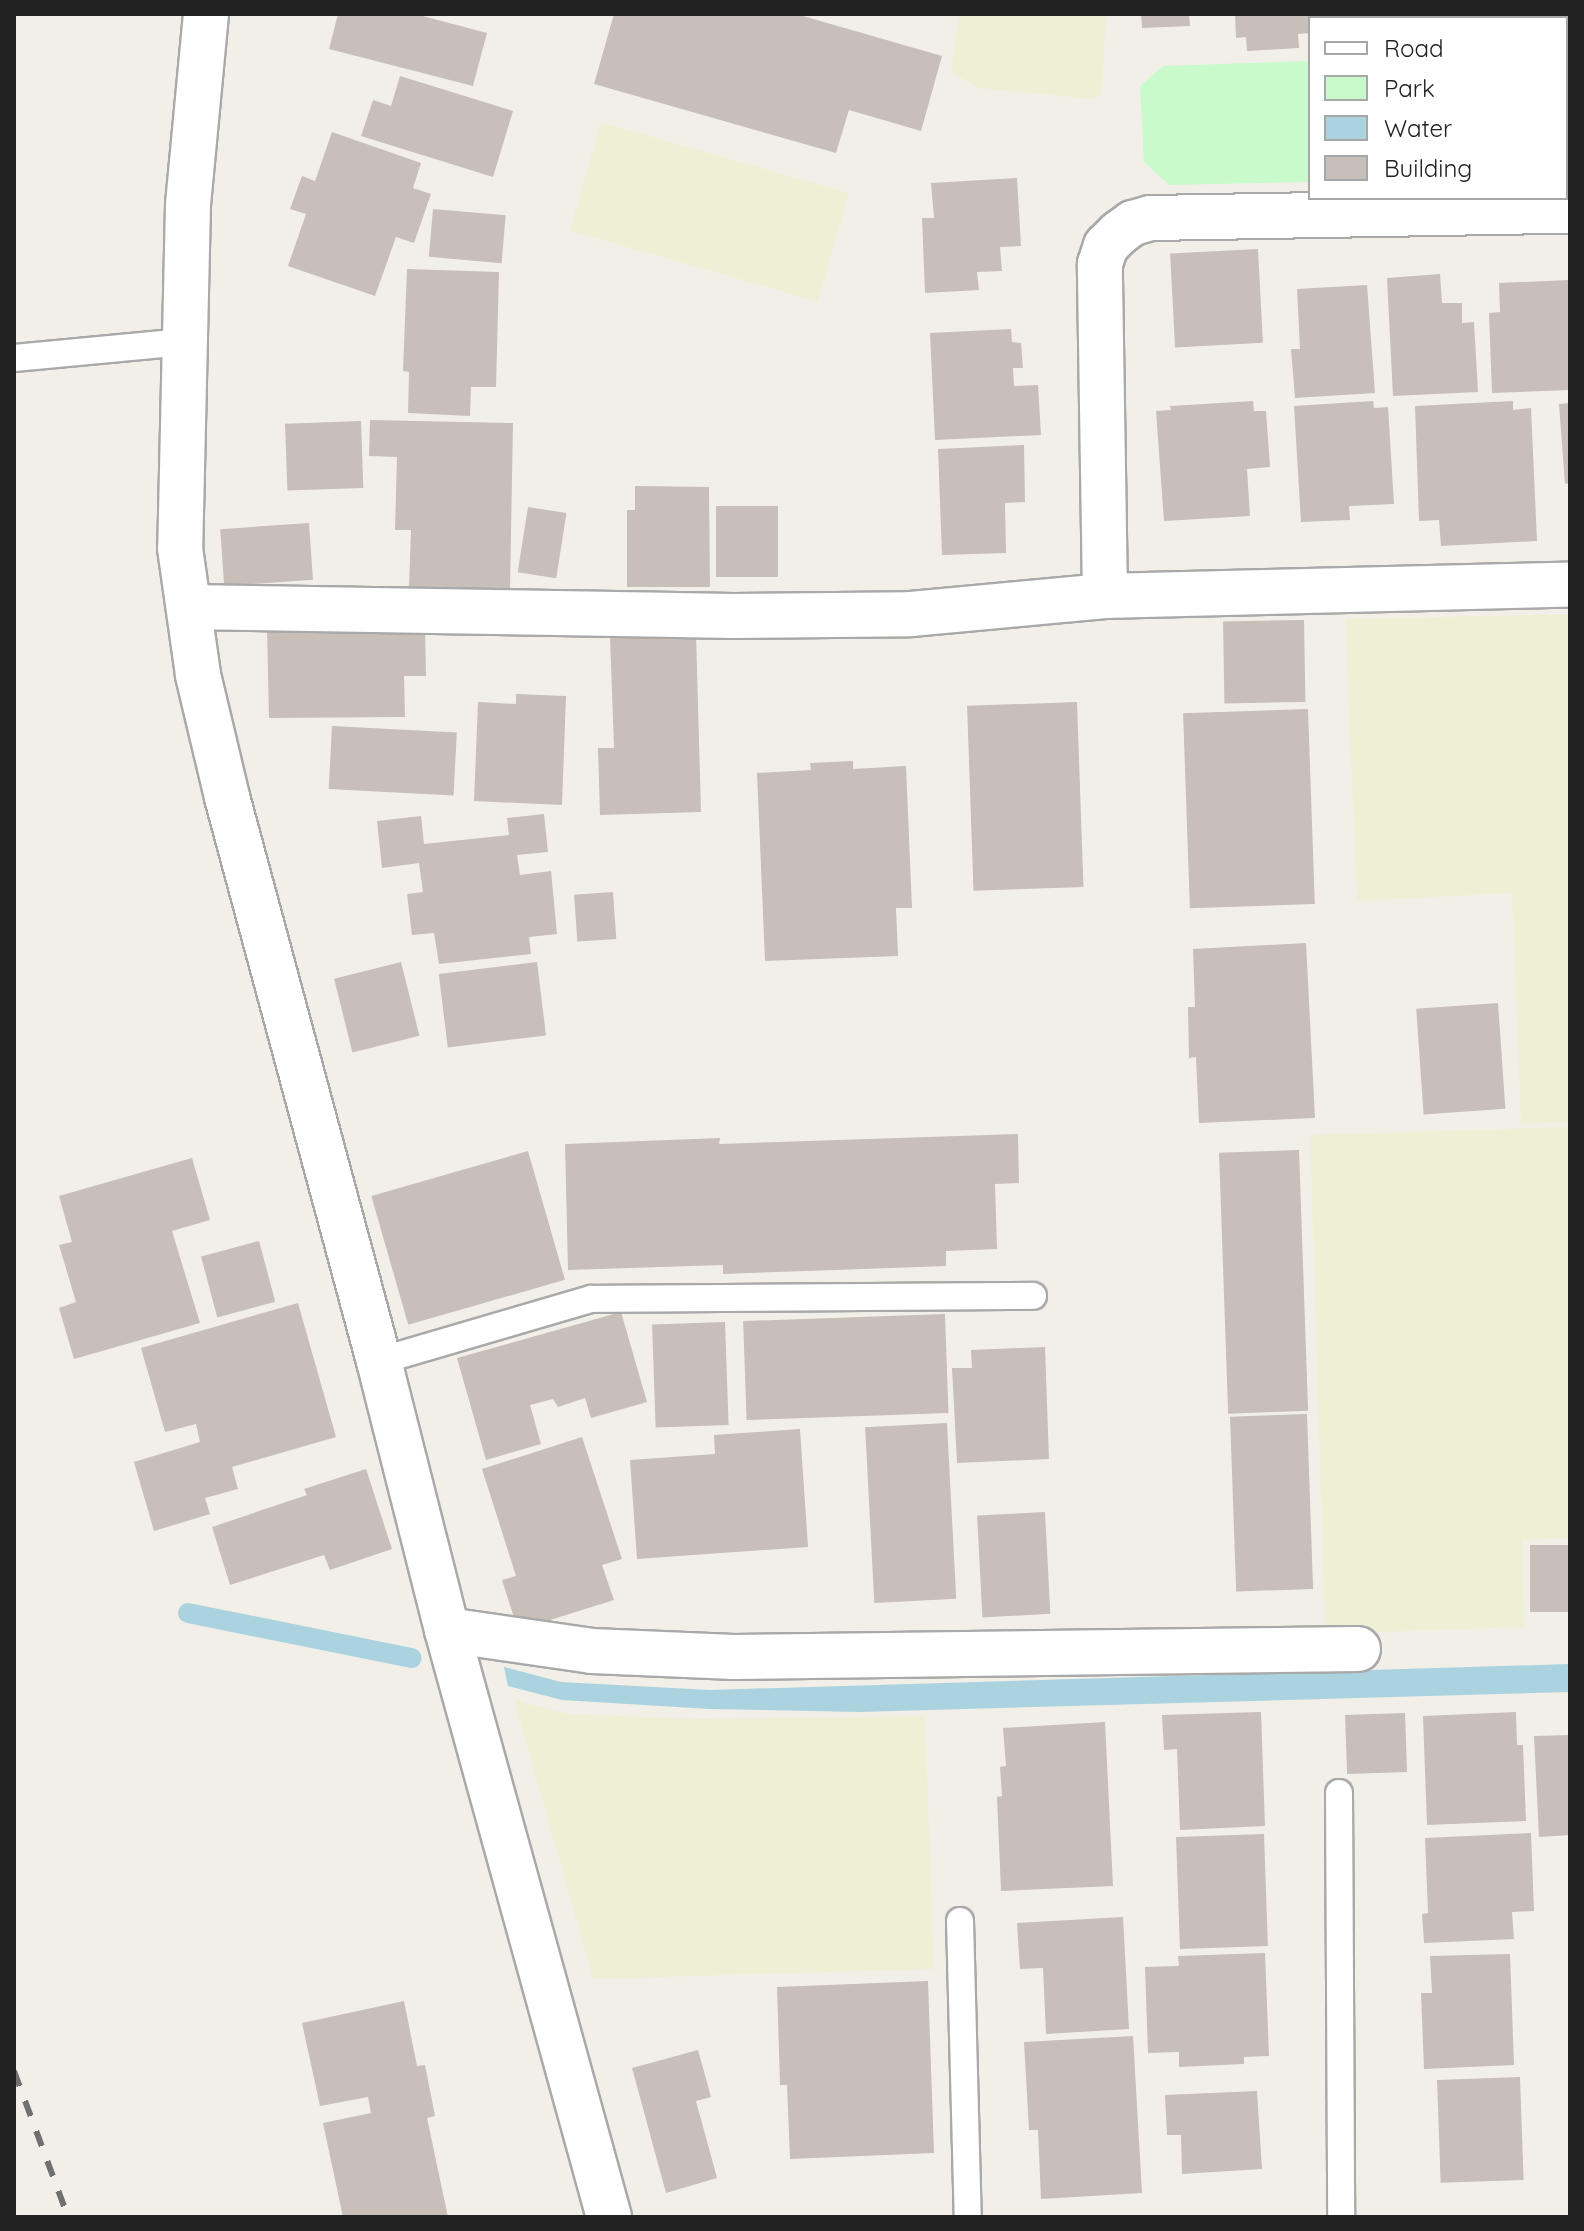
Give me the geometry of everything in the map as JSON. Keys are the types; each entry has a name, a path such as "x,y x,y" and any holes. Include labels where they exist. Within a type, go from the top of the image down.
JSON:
{"street":[{"path":"206,14 188,205 180,548 198,675 227,797 379,1361 447,1630 609,2217"},
{"path":"1105,596 1100,264 1106,246 1119,233 1133,223 1150,218 1570,211"},
{"path":"189,607 734,616 911,614 1105,596 1570,585"},
{"path":"447,1630 592,1651 734,1657 1358,1649"}],"lane":[{"path":"14,358 184,342"},
{"path":"379,1361 591,1299 1033,1296"},
{"path":"1339,1793 1341,2217"},
{"path":"960,1921 968,2217"}],"green space":[{"path":"959,14 1106,14 1102,94 1094,99 980,88 951,72"},
{"path":"1308,61 1308,182 1169,185 1144,162 1140,86 1163,66"},
{"path":"601,122 849,193 818,302 570,231"},
{"path":"1570,614 1570,1122 1521,1124 1512,893 1357,901 1345,619"},
{"path":"1570,1127 1570,1538 1522,1540 1524,1627 1325,1634 1310,1135"},
{"path":"514,1700 568,1714 698,1719 925,1716 934,1969 593,1979"}],"water":[{"path":"1570,1664 1570,1692 859,1712 710,1709 562,1700 508,1686 504,1667 561,1682 710,1690"}],"building":[{"path":"338,14 415,14 487,33 473,86 329,49"},
{"path":"614,14 796,14 942,56 921,131 849,110 836,153 594,84"},
{"path":"1141,14 1189,14 1190,26 1142,28"},
{"path":"1235,14 1345,14 1308,16 1308,33 1298,34 1299,48 1247,51 1246,37 1236,38"},
{"path":"1382,14 1493,14 1493,16"},
{"path":"1570,14 1570,124 1568,16 1523,16"},
{"path":"400,76 513,111 493,177 361,136 373,100 391,106"},
{"path":"332,132 421,163 413,188 431,194 414,243 396,237 375,296 288,266 306,214 290,209 302,176 315,181"},
{"path":"1017,178 1021,246 1000,247 1002,271 977,272 979,290 925,293 922,218 934,218 931,183"},
{"path":"433,209 506,215 502,263 429,257"},
{"path":"1258,249 1263,343 1175,347 1170,254"},
{"path":"407,269 499,272 496,387 471,387 470,416 408,413 409,372 403,371"},
{"path":"1440,274 1442,303 1462,303 1462,323 1474,322 1478,392 1393,396 1387,278"},
{"path":"1570,280 1570,390 1492,393 1489,313 1500,312 1499,283"},
{"path":"1367,285 1375,393 1295,398 1291,349 1300,349 1297,289"},
{"path":"1011,329 1012,342 1021,343 1023,368 1013,368 1014,386 1038,385 1041,435 935,440 930,333"},
{"path":"1253,401 1254,411 1266,411 1270,467 1247,469 1250,516 1164,521 1156,411 1171,410 1170,406"},
{"path":"1373,401 1374,408 1388,407 1394,504 1349,506 1350,520 1301,522 1294,406"},
{"path":"1513,401 1513,410 1531,408 1537,541 1441,546 1439,520 1419,521 1415,406"},
{"path":"1570,403 1570,483 1565,484 1559,404"},
{"path":"370,420 513,423 510,589 409,587 411,530 395,530 397,457 369,456"},
{"path":"361,421 363,488 287,491 285,424"},
{"path":"1024,445 1025,502 1005,503 1006,553 942,555 938,449"},
{"path":"635,486 709,487 710,587 627,587 627,510 635,510"},
{"path":"716,506 778,506 778,577 716,577"},
{"path":"528,507 567,513 556,578 518,572"},
{"path":"309,523 313,580 224,586 220,529"},
{"path":"1304,620 1305,702 1224,703 1223,621"},
{"path":"425,626 426,676 404,676 405,717 269,718 267,628"},
{"path":"696,633 701,812 600,815 598,748 614,748 610,636"},
{"path":"516,694 566,696 562,805 474,801 478,702 516,704"},
{"path":"1077,702 1083,887 974,891 967,706"},
{"path":"1308,709 1315,904 1190,908 1183,713"},
{"path":"332,726 457,733 454,795 329,789"},
{"path":"853,761 853,769 906,766 912,908 896,908 898,956 765,961 757,773 811,770 810,763"},
{"path":"544,814 548,852 517,855 520,875 551,871 557,934 529,937 531,954 439,964 434,933 412,935 407,894 423,892 419,863 382,868 377,821 421,816 424,844 509,835 507,818"},
{"path":"613,892 616,939 577,942 574,895"},
{"path":"1306,943 1315,1118 1199,1123 1196,1057 1189,1058 1188,1007 1195,1007 1193,949"},
{"path":"401,962 419,1036 352,1052 334,979"},
{"path":"537,962 546,1035 448,1048 439,974"},
{"path":"1498,1003 1505,1109 1424,1114 1416,1009"},
{"path":"1018,1134 1019,1183 995,1184 997,1249 946,1251 946,1266 723,1274 723,1265 568,1270 565,1144 720,1138 719,1144"},
{"path":"1299,1150 1308,1411 1228,1414 1219,1153"},
{"path":"528,1151 565,1280 408,1325 371,1196"},
{"path":"192,1158 210,1220 172,1231 200,1323 74,1359 59,1308 76,1302 59,1245 72,1242 59,1196"},
{"path":"259,1241 275,1302 217,1317 201,1257"},
{"path":"298,1303 336,1437 232,1467 238,1489 205,1498 210,1514 154,1531 134,1462 200,1442 196,1424 165,1432 141,1348"},
{"path":"621,1312 647,1402 591,1418 585,1398 558,1407 553,1399 530,1405 541,1444 486,1460 457,1358"},
{"path":"945,1314 948,1413 747,1420 743,1321"},
{"path":"725,1322 729,1425 656,1427 652,1325"},
{"path":"1045,1347 1049,1459 957,1463 952,1368 972,1368 971,1350"},
{"path":"1307,1414 1313,1589 1236,1592 1230,1417"},
{"path":"947,1423 956,1599 874,1603 865,1427"},
{"path":"800,1429 808,1547 637,1559 630,1460 715,1454 714,1435"},
{"path":"582,1437 622,1559 602,1565 614,1600 518,1630 502,1580 516,1576 482,1469"},
{"path":"366,1469 392,1549 330,1570 324,1555 230,1585 212,1527 307,1495 304,1489"},
{"path":"1045,1512 1050,1614 982,1617 977,1516"},
{"path":"1530,1545 1570,1545 1570,1612 1530,1612"},
{"path":"1261,1712 1265,1826 1180,1830 1177,1749 1164,1750 1162,1715"},
{"path":"1516,1712 1517,1745 1523,1745 1526,1821 1427,1825 1423,1716"},
{"path":"1405,1713 1407,1772 1347,1774 1345,1715"},
{"path":"1105,1722 1113,1886 1001,1891 997,1797 1002,1796 1000,1767 1006,1766 1003,1728"},
{"path":"1570,1735 1570,1835 1539,1837 1534,1736"},
{"path":"1531,1833 1534,1911 1512,1912 1514,1939 1424,1943 1422,1914 1428,1913 1425,1838"},
{"path":"1264,1834 1268,1946 1180,1949 1176,1837"},
{"path":"1123,1917 1129,2029 1046,2034 1043,1968 1020,1969 1017,1923"},
{"path":"1265,1953 1269,2056 1244,2057 1244,2064 1179,2067 1179,2052 1148,2053 1145,1967 1179,1966 1178,1956"},
{"path":"1510,1954 1514,2065 1424,2069 1421,1993 1432,1993 1430,1956"},
{"path":"928,1981 934,2153 790,2159 787,2085 780,2085 777,1987"},
{"path":"404,2001 417,2066 425,2065 435,2116 427,2118 448,2217 343,2217 323,2123 371,2113 368,2097 320,2106 302,2023"},
{"path":"1133,2036 1142,2193 1041,2199 1038,2130 1029,2130 1024,2042"},
{"path":"698,2050 711,2097 696,2101 717,2178 666,2193 632,2068"},
{"path":"1520,2077 1524,2180 1441,2183 1437,2080"},
{"path":"1257,2091 1262,2169 1182,2174 1181,2135 1167,2135 1165,2095"}],"waterway":[{"path":"188,1613 412,1658"}],"railway":[{"path":"14,2071 68,2217"}]}
